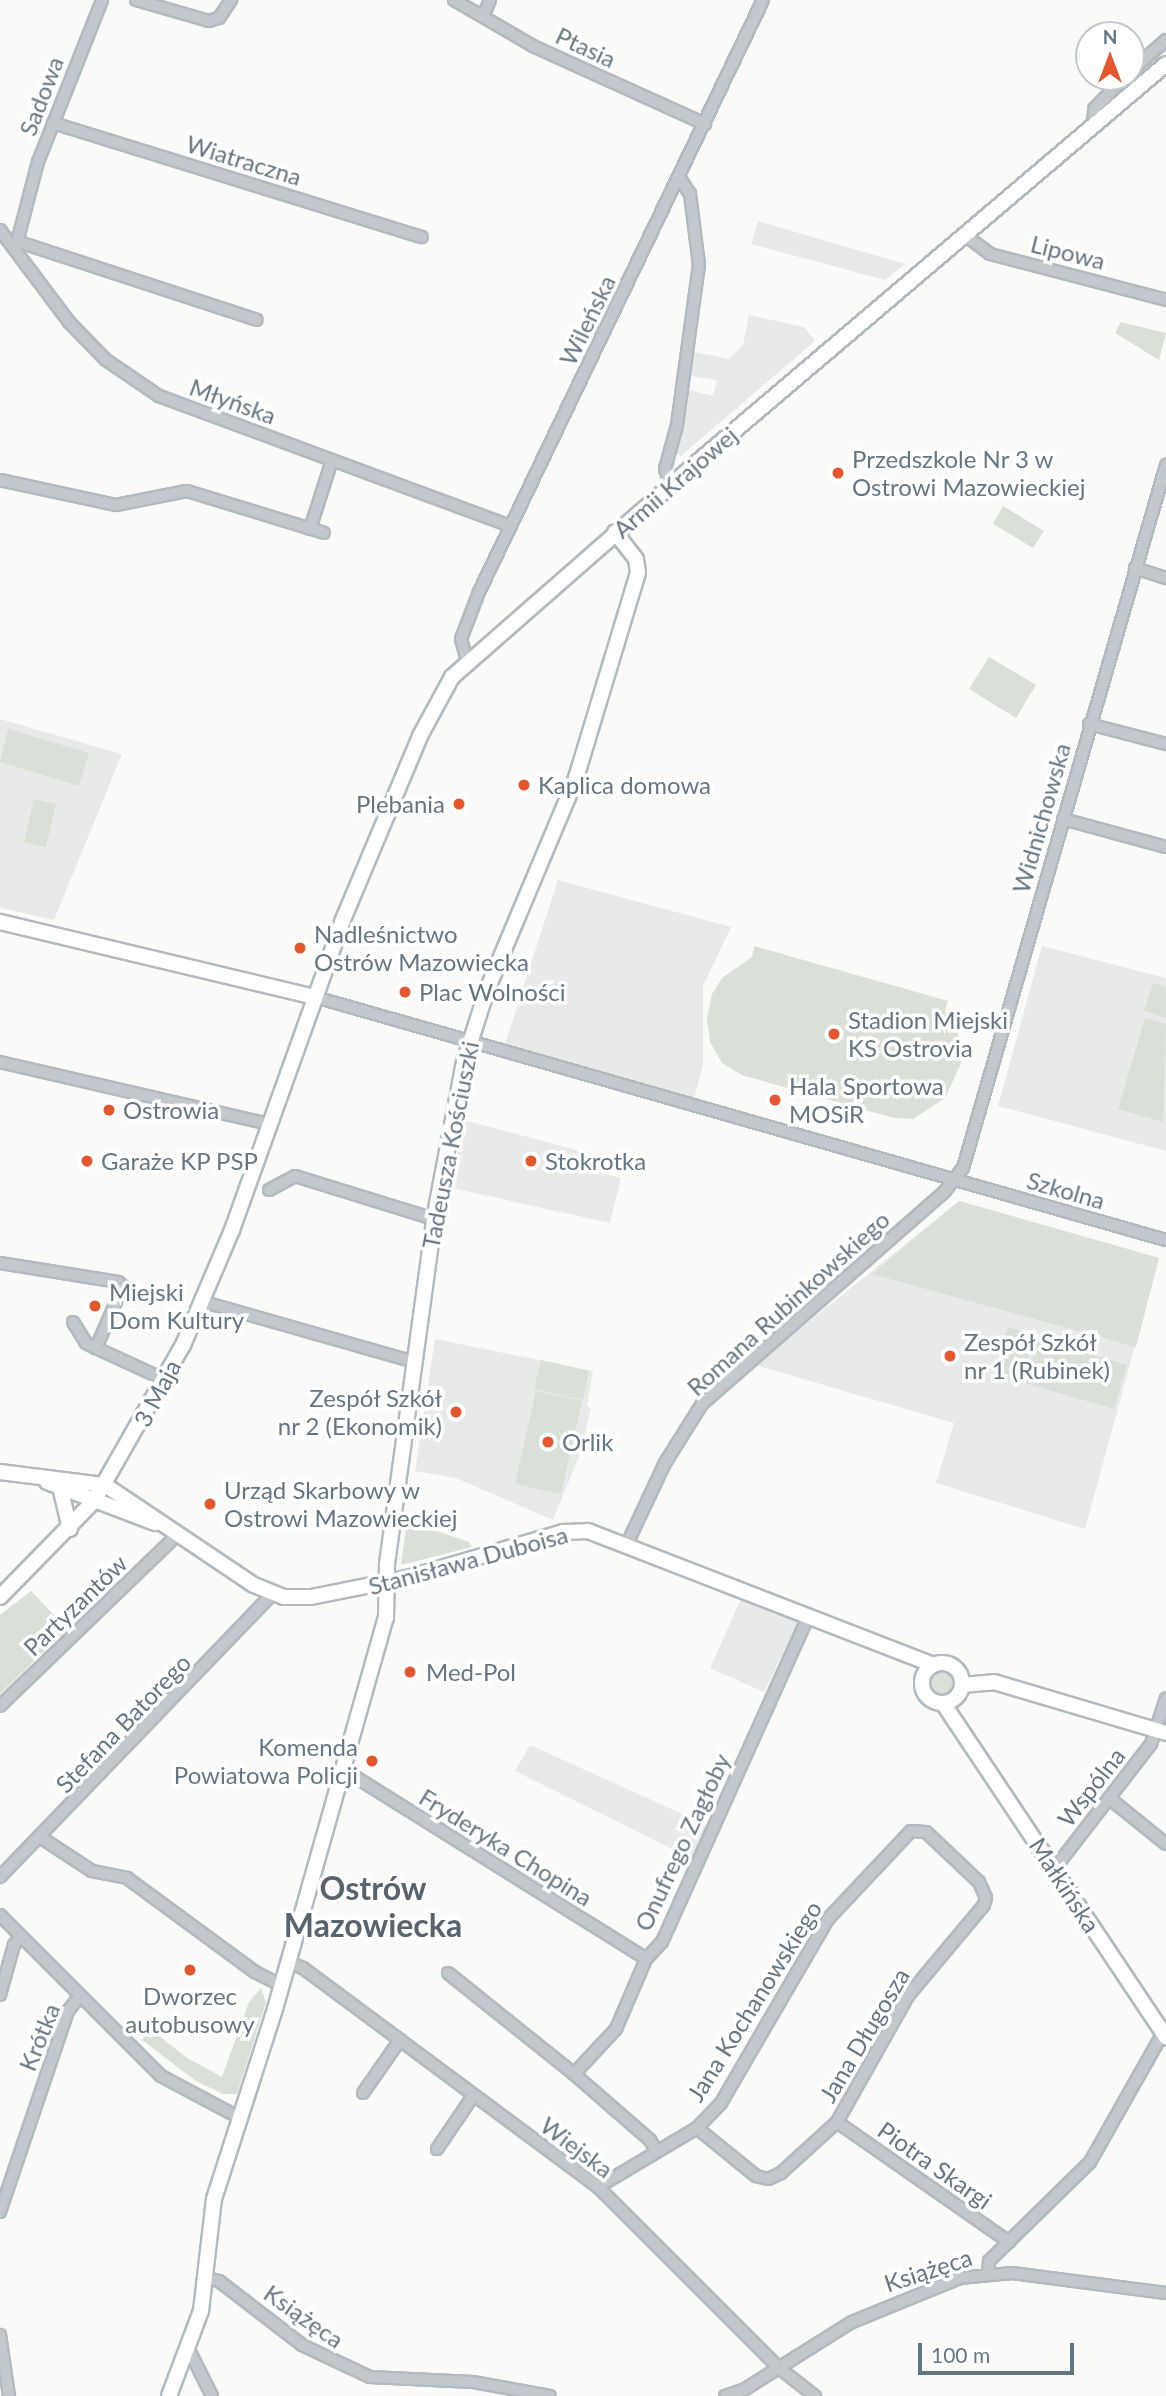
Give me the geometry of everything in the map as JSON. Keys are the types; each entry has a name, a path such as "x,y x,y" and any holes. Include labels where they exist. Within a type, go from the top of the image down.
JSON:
{"main road":[{"name":"Armii Krajowej","path":"315,997 420,736 444,689 467,660 1166,64"},
{"name":"Tadeusza Kościuszki","path":"169,2396 188,2348 206,2278 214,2199 288,1962 386,1618 387,1583 433,1219 469,1042 576,778 638,572 636,559 615,532"},
{"path":"0,922 315,997"},
{"name":"3 Maja","path":"0,1597 94,1501 204,1301 315,997"},
{"path":"0,1472 105,1485"},
{"name":"Stanisława Duboisa","path":"36,1477 172,1530"},
{"name":"Stanisława Duboisa","path":"105,1485 272,1594 311,1597 387,1583 563,1532 588,1531 896,1648 928,1669"},
{"path":"60,1487 70,1528"},
{"path":"928,1669 948,1664 960,1679 994,1682 1161,1732"},
{"name":"Małkińska","path":"928,1669 928,1697 948,1701 965,1733 1164,2035"},
{"path":"948,1701 960,1679"}],"street":[{"name":"Sadowa","path":"17,246 38,162 102,0"},
{"path":"136,0 209,21 219,18 231,0"},
{"name":"Ptasia","path":"454,0 533,46 705,124"},
{"path":"483,16 490,0"},
{"name":"Wileńska","path":"467,660 462,648 463,630 763,0"},
{"path":"1145,59 1166,40"},
{"path":"1093,125 1094,109 1111,91"},
{"name":"Wiatraczna","path":"53,123 422,237"},
{"path":"670,485 666,469 679,412 699,265 690,194 679,177"},
{"name":"Młyńska","path":"0,230 17,246 69,322 106,360 159,396 511,526"},
{"name":"Lipowa","path":"965,235 990,254 1166,300"},
{"path":"17,246 257,320"},
{"path":"310,529 332,460"},
{"name":"Widnichowska","path":"955,1180 963,1168 1089,724 1166,466"},
{"path":"0,480 116,505 187,491 324,533"},
{"path":"1135,568 1166,578"},
{"path":"1089,724 1166,744"},
{"path":"1063,819 1166,847"},
{"name":"Szkolna","path":"315,997 1166,1240"},
{"path":"0,1062 269,1124"},
{"path":"269,1190 295,1176 433,1219"},
{"name":"Romana Rubinkowskiego","path":"627,1544 664,1462 702,1404 955,1180"},
{"path":"0,1263 71,1278 105,1276 123,1286 96,1348"},
{"path":"204,1301 414,1362"},
{"path":"73,1322 86,1343 163,1379"},
{"name":"Partyzantów","path":"0,1706 172,1530"},
{"name":"Stefana Batorego","path":"0,1878 272,1594"},
{"name":"Onufrego Zagłoby","path":"574,2074 616,2029 646,1959 662,1941 809,1615"},
{"name":"Wspólna","path":"1055,1868 1161,1732 1166,1698"},
{"name":"Fryderyka Chopina","path":"344,1770 646,1959"},
{"path":"1109,1798 1166,1844"},
{"name":"Jana Kochanowskiego","path":"598,2187 655,2149 697,2128 721,2103 828,1919 911,1831 926,1832 979,1882 986,1898"},
{"path":"40,1838 92,1871 127,1878 255,1972 281,1985"},
{"name":"Jana Długosza","path":"697,2128 756,2176 768,2179 781,2173 837,2122 908,1996 986,1898"},
{"path":"0,1915 160,2077 240,2118"},
{"path":"0,1995 14,1945 21,1937"},
{"name":"Wiejska","path":"288,1962 303,1968 598,2187 779,2368 815,2396"},
{"path":"448,1973 574,2074 650,2140 655,2149"},
{"name":"Krótka","path":"0,2212 68,2011 79,1997"},
{"path":"988,2273 989,2262 1090,2162 1164,2035"},
{"path":"363,2093 400,2040"},
{"path":"437,2148 473,2096"},
{"name":"Piotra Skargi","path":"837,2122 1009,2242"},
{"name":"Książęca","path":"725,2396 891,2303 988,2273 1166,2294"},
{"name":"Książęca","path":"206,2278 219,2281 302,2345 370,2377 473,2382 550,2396"},
{"path":"0,2335 9,2396"},
{"path":"188,2348 212,2396"}],"shaded area":[{"path":"758,221 905,264 885,280 751,244"},
{"path":"749,315 804,327 815,341 681,456 675,453 689,390 713,396 717,380 691,376 694,352 729,359 743,345"},
{"path":"1121,322 1166,333 1159,360 1115,333"},
{"path":"1003,506 1044,531 1033,548 993,524"},
{"path":"989,657 1036,685 1016,718 969,689"},
{"path":"0,719 122,754 54,920 0,908"},
{"path":"8,729 89,753 79,786 0,762"},
{"path":"34,799 56,804 46,847 24,842"},
{"path":"558,880 731,927 703,986 703,1065 694,1099 505,1044"},
{"name":"Stadion Miejski KS Ostrovia","path":"754,946 948,1001 945,1011 957,1026 961,1063 945,1098 913,1119 894,1118 742,1075 722,1063 710,1042 707,1019 712,994 722,978 752,957"},
{"path":"1042,946 1166,978 1166,1151 998,1106"},
{"path":"1153,983 1166,987 1166,1018 1144,1011"},
{"path":"1145,1018 1166,1024 1163,1122 1118,1109"},
{"path":"464,1120 580,1151 576,1167 621,1178 610,1223 452,1188"},
{"name":"Zespół Szkół nr 1 (Rubinek)","path":"959,1201 1159,1258 1085,1529 936,1483 954,1423 755,1365"},
{"path":"959,1201 1159,1258 1136,1347 872,1274"},
{"path":"1008,1327 1035,1335 1021,1383 994,1375"},
{"path":"1038,1338 1127,1365 1114,1409 1025,1383"},
{"path":"435,1339 593,1371 587,1406 591,1408 580,1454 553,1520 456,1478 415,1471"},
{"name":"Orlik","path":"541,1360 589,1371 583,1400 534,1389"},
{"name":"Orlik","path":"536,1391 582,1401 561,1494 515,1484"},
{"path":"407,1521 469,1542 472,1547 401,1565"},
{"path":"31,1591 67,1629 0,1694 0,1615"},
{"path":"741,1599 798,1622 764,1692 710,1668"},
{"path":"941,1669 950,1673 954,1682 950,1691 941,1695 932,1691 928,1682 932,1673"},
{"path":"530,1745 709,1826 694,1860 515,1771"},
{"path":"261,1988 266,2003 237,2094 223,2094 196,2081 142,2040 146,2035 158,2035 187,2058 222,2077 249,2002"}],"place":[{"name":"Przedszkole Nr 3 w Ostrowi Mazowieckiej","path":"838,473"},
{"name":"Kaplica domowa","path":"524,785"},
{"name":"Plebania","path":"459,804"},
{"name":"Nadleśnictwo Ostrów Mazowiecka","path":"300,948"},
{"name":"Plac Wolności","path":"405,992"},
{"name":"Stadion Miejski KS Ostrovia","path":"834,1034"},
{"name":"Hala Sportowa MOSiR","path":"775,1100"},
{"name":"Ostrowia","path":"109,1110"},
{"name":"Garaże KP PSP","path":"87,1161"},
{"name":"Stokrotka","path":"531,1161"},
{"name":"Miejski Dom Kultury","path":"95,1306"},
{"name":"Zespół Szkół nr 1 (Rubinek)","path":"950,1356"},
{"name":"Zespół Szkół nr 2 (Ekonomik)","path":"456,1412"},
{"name":"Orlik","path":"548,1442"},
{"name":"Urząd Skarbowy w Ostrowi Mazowieckiej","path":"210,1504"},
{"name":"Med-Pol","path":"410,1672"},
{"name":"Komenda Powiatowa Policji","path":"372,1761"},
{"name":"Dworzec autobusowy","path":"190,1970"}],"district":[{"name":"Ostrów Mazowiecka","path":"373,1908"}]}
